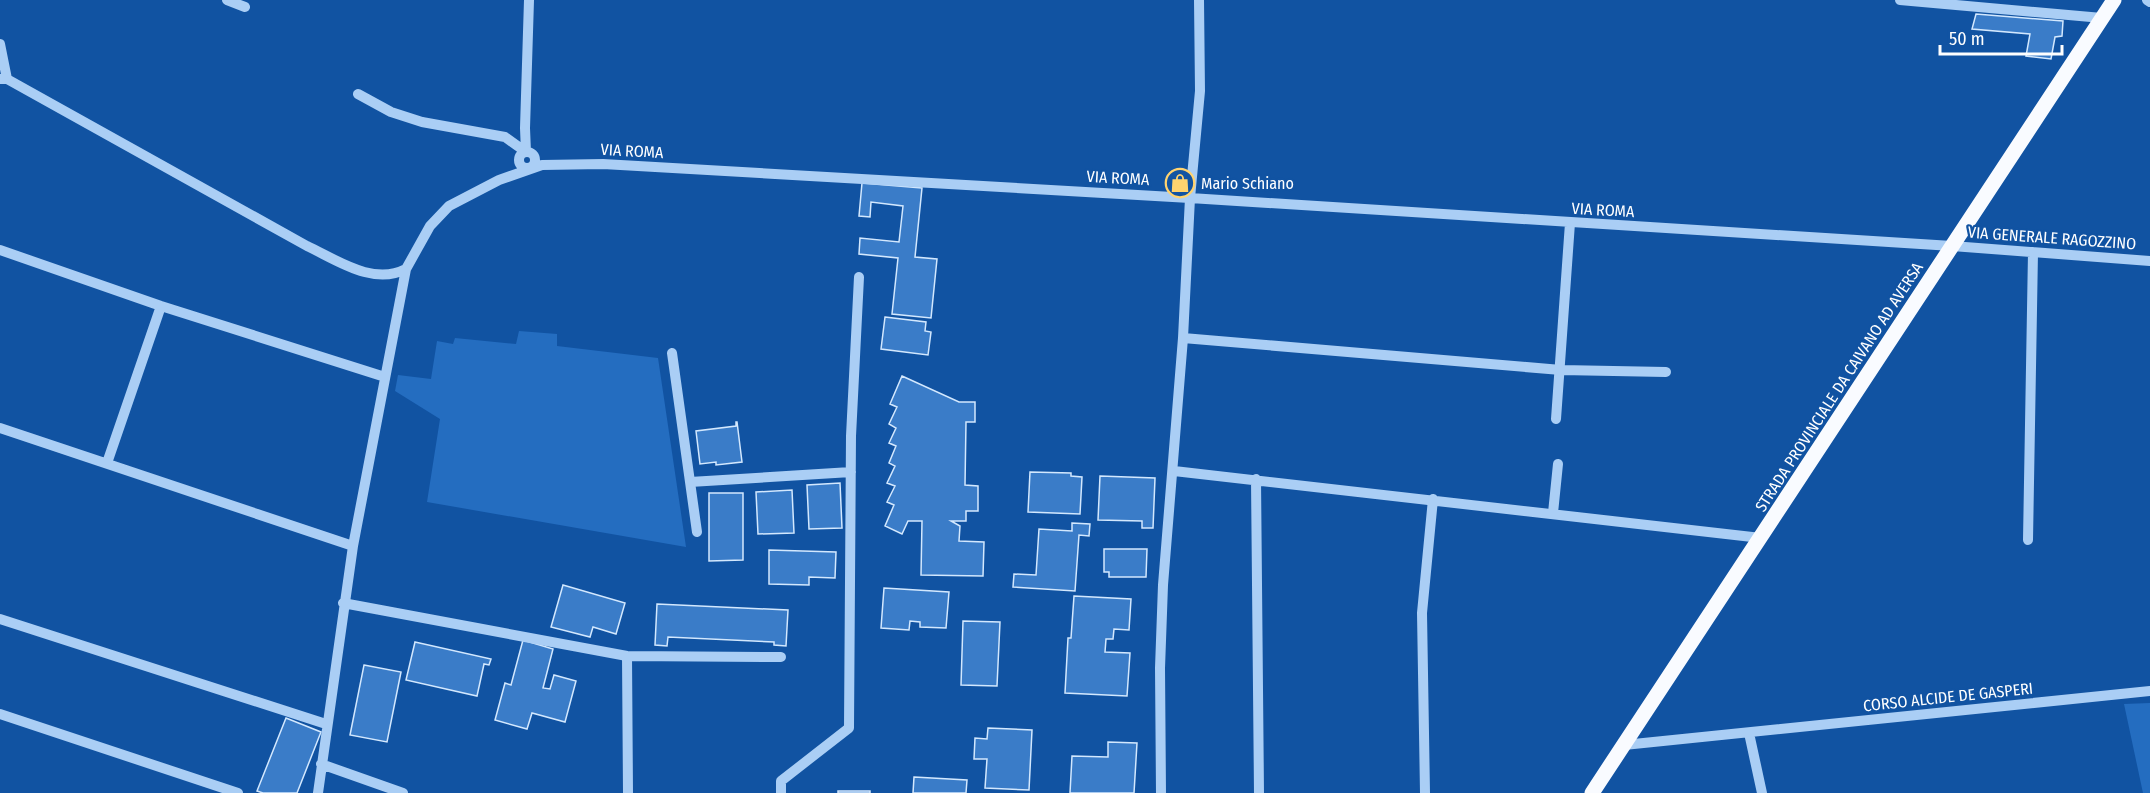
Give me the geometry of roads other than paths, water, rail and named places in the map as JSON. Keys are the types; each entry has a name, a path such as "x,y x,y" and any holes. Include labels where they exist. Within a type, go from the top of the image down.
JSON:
{"main road":[{"name":"STRADA PROVINCIALE DA CAIVANO AD AVERSA","path":"1592,793 2114,0"}],"street":[{"path":"227,0 245,7"},
{"path":"526,152 529,0"},
{"path":"1161,793 1160,668 1163,585 1174,471 1190,198 1200,91 1199,0"},
{"path":"1900,0 2102,18"},
{"path":"0,44 4,79 307,246 370,275 396,274 406,268"},
{"path":"358,94 391,112 422,122 505,137 526,152"},
{"path":"526,152 521,154 518,162 524,168 530,169"},
{"name":"VIA ROMA","path":"318,793 353,546 406,268 430,226 449,206 499,180 530,169 542,165 603,164 1952,246"},
{"path":"1556,419 1570,223"},
{"name":"VIA GENERALE RAGOZZINO","path":"1952,246 2150,261"},
{"path":"0,250 161,306 385,377"},
{"path":"2028,540 2033,252"},
{"path":"781,793 781,782 849,728 851,472 859,277"},
{"path":"107,463 161,306"},
{"path":"1183,338 1561,370 1666,372"},
{"path":"672,353 697,532"},
{"path":"0,428 353,546"},
{"path":"1553,513 1558,465"},
{"path":"1174,471 1761,538"},
{"path":"690,482 851,472"},
{"path":"1256,479 1259,793"},
{"path":"1425,793 1422,613 1433,499"},
{"path":"344,603 627,656 781,657"},
{"path":"0,619 326,724"},
{"path":"627,656 628,793"},
{"name":"CORSO ALCIDE DE GASPERI","path":"1624,745 2150,691"},
{"path":"0,714 238,793"},
{"path":"1749,733 1762,793"},
{"path":"321,764 403,793"}],"place":[{"name":"Mario Schiano","path":"1180,183"}]}
